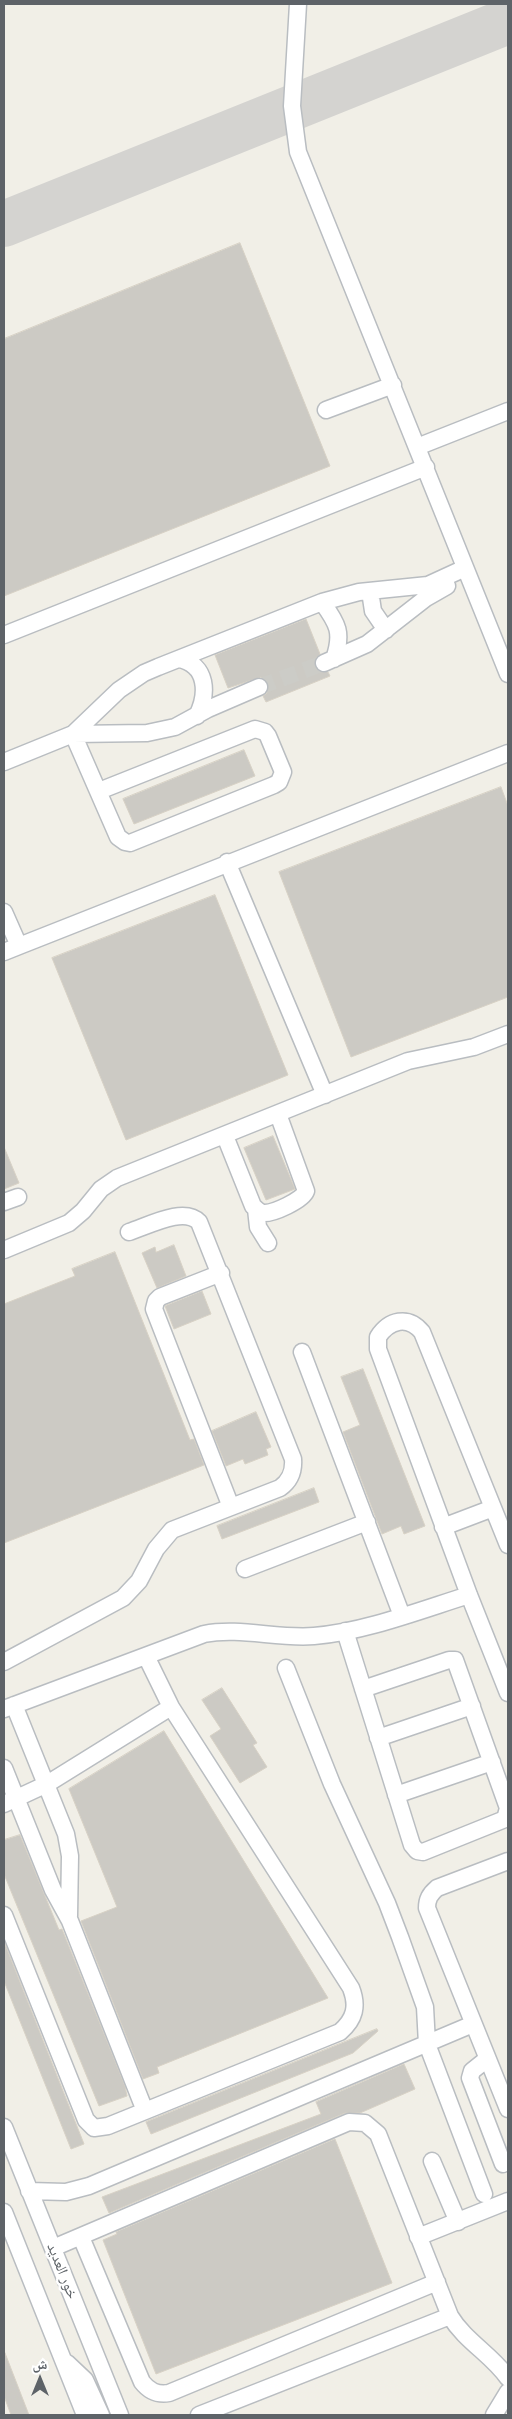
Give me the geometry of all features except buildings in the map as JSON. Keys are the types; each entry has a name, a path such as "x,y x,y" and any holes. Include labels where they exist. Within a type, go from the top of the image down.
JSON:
{"street":[{"path":"298,4 292,106 298,152 508,674"},
{"path":"326,410 392,385"},
{"path":"417,447 508,412"},
{"path":"4,635 426,467"},
{"path":"4,762 72,734 130,681 144,673 322,602 348,594 428,585 467,572"},
{"path":"322,602 338,627 340,636 329,661 367,644 432,594 467,572"},
{"path":"370,591 373,611 386,630"},
{"path":"179,659 193,665 203,681 204,698 197,716"},
{"path":"72,734 155,732 175,727 259,687"},
{"path":"72,734 118,837 130,843 279,782 283,772 268,736 260,729 254,729 99,792"},
{"path":"4,912 11,949 508,752"},
{"path":"227,862 325,1095"},
{"path":"4,1250 69,1223 101,1189 117,1178 408,1061 474,1047 508,1034"},
{"path":"225,1136 251,1202 256,1209 263,1213 271,1212 300,1200 306,1191 278,1114"},
{"path":"256,1209 258,1227 268,1243"},
{"path":"4,1662 123,1598 139,1581 156,1549 172,1530 280,1488 290,1479 294,1466 202,1226 191,1216 182,1214 130,1232"},
{"path":"221,1273 160,1296 156,1301 154,1309 231,1507"},
{"path":"508,1545 422,1332 412,1323 405,1321 389,1324 378,1337 378,1349 443,1527 508,1693"},
{"path":"302,1352 402,1616"},
{"path":"443,1527 493,1508"},
{"path":"245,1569 366,1522"},
{"path":"70,1921 68,1844 47,1784 9,1707 195,1637 214,1632 312,1637 402,1616 469,1595"},
{"path":"344,1631 412,1845 417,1851 423,1852 505,1819 508,1808 458,1663 452,1659 363,1689"},
{"path":"4,1915 88,2124 94,2128 108,2126 340,2032 353,2017 355,2007 350,1988 171,1707 146,1656"},
{"path":"286,1668 332,1784 387,1903 400,1937 425,2007 427,2044 484,2194"},
{"path":"378,1738 472,1706"},
{"path":"9,1801 47,1784 171,1707"},
{"path":"396,1795 492,1762"},
{"path":"4,1768 9,1801 70,1921 146,2110"},
{"path":"508,1861 437,1888 430,1893 427,1901 427,1908 508,2109"},
{"path":"29,2191 66,2192 89,2186 473,2024"},
{"path":"487,2059 474,2068 470,2078 503,2164"},
{"path":"53,2248 340,2126 357,2121 365,2123 378,2134 450,2316 466,2337 506,2371"},
{"name":"خور العديد","path":"4,2127 120,2415"},
{"path":"432,2161 458,2222"},
{"path":"418,2237 508,2201"},
{"path":"4,2212 85,2415"},
{"path":"81,2237 142,2382 147,2388 161,2394 178,2390 437,2282"},
{"path":"200,2415 450,2316"},
{"path":"63,2359 85,2380 101,2415"},
{"path":"494,2415 508,2392"}],"taxiway":[{"path":"4,224 508,21"}],"tunnel":[{"path":"259,687 324,663"}]}
